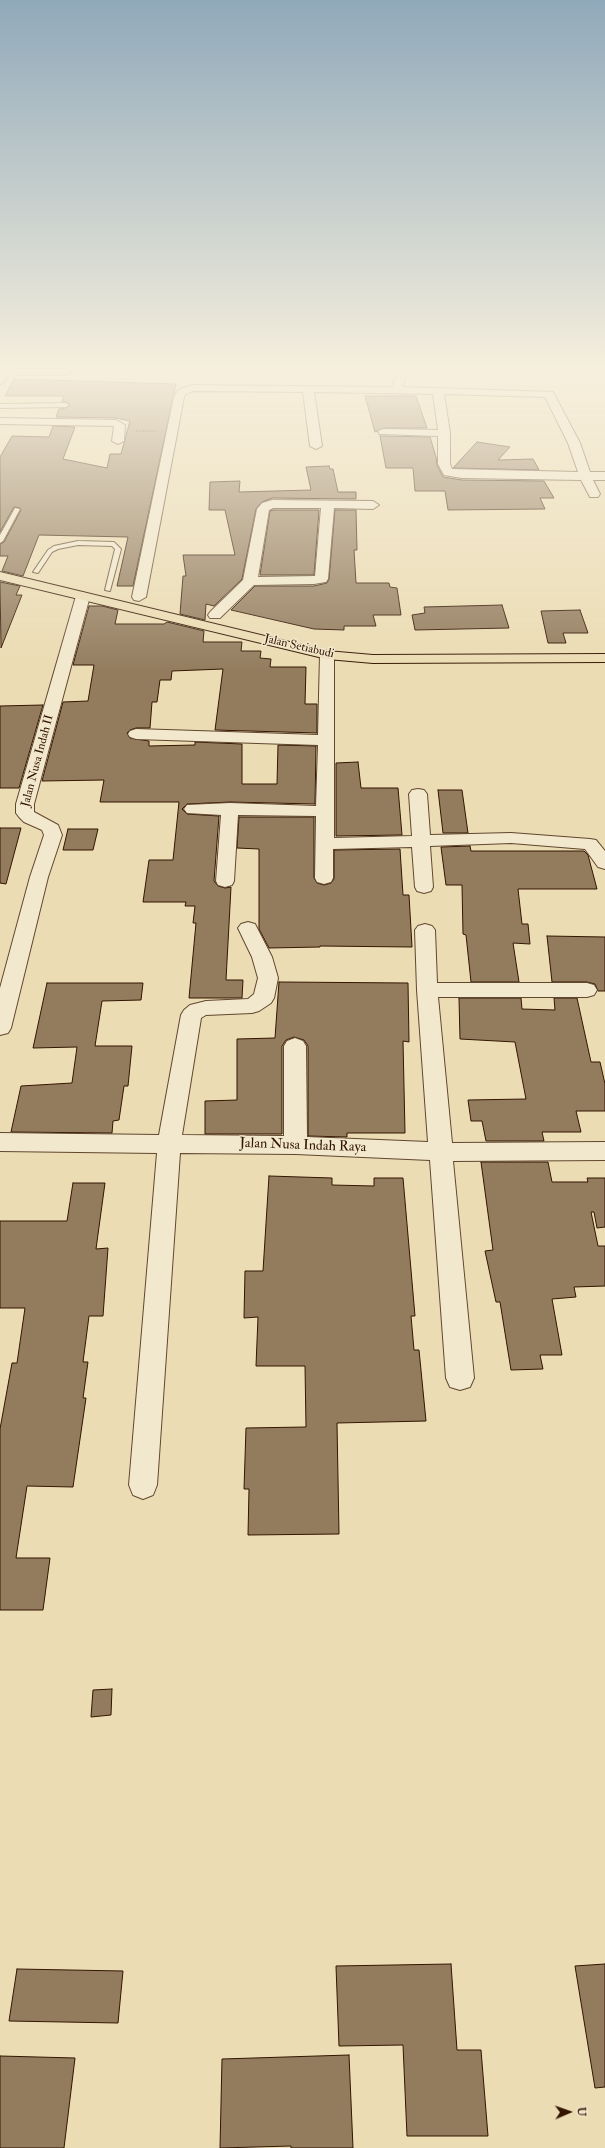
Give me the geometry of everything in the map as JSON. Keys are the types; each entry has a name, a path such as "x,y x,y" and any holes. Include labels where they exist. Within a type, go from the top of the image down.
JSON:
{"main road":[{"name":"Jalan Setiabudi","path":"0,565 36,572 215,615 373,659 605,658"},
{"name":"Jalan Setiabudi","path":"0,576 83,596 327,645 605,647"}],"street":[{"path":"139,597 164,472"},
{"path":"450,472 462,474 605,476"},
{"path":"584,472 594,494"},
{"path":"215,615 250,581 263,509 266,506 272,504 373,505"},
{"path":"250,581 314,580 321,578 328,505"},
{"name":"Jalan Nusa Indah II","path":"0,1028 39,877 53,835 52,829 30,818 25,813 25,804 83,596"},
{"path":"324,878 327,645"},
{"path":"136,734 326,740"},
{"path":"418,794 424,887"},
{"path":"193,809 230,808 325,811"},
{"path":"225,881 230,808"},
{"path":"325,844 511,838 590,844 605,863"},
{"path":"143,1485 155,1346 169,1144 191,1015 197,1010 206,1008 252,1006 260,1002 266,994 268,978 262,957 248,928"},
{"path":"425,930 427,990 460,1378"},
{"path":"427,990 587,990"},
{"path":"295,1046 296,1145"},
{"name":"Jalan Nusa Indah Raya","path":"0,1142 296,1145 441,1152 605,1151"}],"lane":[{"path":"0,541 17,509"},
{"path":"36,572 50,551 56,547 78,543 114,544 118,549 108,590"}],"building":[{"path":"0,472 157,472 133,586 117,586 128,537 39,535 23,576 2,571 8,556 0,556 0,544 4,542 21,510 20,508 14,507 0,532"},
{"path":"307,472 334,472 338,492 356,492 356,499 272,498 262,502 256,509 242,579 214,606 206,604 205,620 180,614 183,576 186,576 183,555 235,555 225,510 209,510 210,482 240,481 239,492 311,490"},
{"path":"413,472 441,472 443,477 462,480 544,481 554,498 540,498 545,509 448,510 445,491 415,491"},
{"path":"319,510 314,575 260,575 270,511"},
{"path":"335,510 356,510 357,550 354,550 356,583 389,583 390,587 397,588 401,615 373,615 376,626 344,626 344,630 314,629 231,610 255,586 314,586 327,583 329,579"},
{"path":"0,582 20,586 16,595 22,595 1,648"},
{"path":"502,605 509,628 415,630 412,615 425,613 424,607"},
{"path":"89,606 102,606 118,610 115,624 164,624 167,622 204,631 203,642 242,642 241,651 261,651 260,658 271,659 270,667 306,667 305,704 317,704 317,733 215,730 223,669 172,671 171,680 160,680 157,702 152,702 150,728 136,728 127,733 130,738 149,741 149,746 195,745 195,742 242,744 242,784 277,784 278,745 316,746 315,804 230,802 187,804 182,809 187,814 219,816 214,881 218,886 225,888 231,887 226,980 243,980 242,998 189,998 196,923 193,923 195,906 185,906 186,902 143,902 149,860 173,860 179,802 100,802 104,780 42,781 63,702 88,701 94,665 73,665"},
{"path":"580,610 588,633 563,633 566,643 548,643 541,611"},
{"path":"43,705 19,788 0,788 0,706"},
{"path":"358,762 361,788 398,788 402,835 336,836 336,763"},
{"path":"438,790 462,790 468,833 443,833"},
{"path":"239,817 314,817 314,878 317,883 324,885 331,883 334,879 334,850 400,849 403,895 409,895 412,947 320,946 269,948 259,929 259,849 237,848"},
{"path":"0,828 21,828 6,884 0,883"},
{"path":"68,829 98,829 93,850 63,850"},
{"path":"470,846 471,851 584,851 588,855 597,889 518,889 522,924 528,924 530,944 513,943 519,982 471,982 466,935 463,934 462,885 446,885 441,847"},
{"path":"547,936 605,937 605,991 598,991 595,984 587,982 552,982"},
{"path":"279,982 408,983 409,1042 403,1041 405,1133 347,1133 347,1137 308,1136 308,1046 304,1040 294,1037 286,1040 282,1046 282,1134 205,1134 205,1101 237,1100 237,1039 275,1038"},
{"path":"47,983 143,983 141,1000 102,1001 95,1046 132,1046 128,1086 124,1086 119,1120 113,1121 112,1133 11,1132 21,1086 72,1083 77,1047 33,1048"},
{"path":"459,998 521,998 522,1009 555,1010 554,998 577,998 591,1062 600,1062 605,1084 605,1111 576,1111 581,1132 542,1132 544,1141 486,1141 482,1121 471,1121 468,1100 526,1099 515,1042 460,1039"},
{"path":"481,1162 548,1162 552,1182 588,1182 587,1178 605,1178 605,1227 597,1228 594,1212 591,1212 598,1246 605,1246 605,1286 574,1287 576,1297 552,1299 562,1355 540,1355 543,1369 511,1370 500,1302 496,1302 485,1251 493,1250"},
{"path":"269,1176 332,1178 332,1185 374,1186 374,1178 403,1178 415,1316 411,1316 414,1350 419,1350 426,1421 337,1423 339,1534 248,1535 249,1489 244,1489 246,1428 306,1427 305,1366 256,1366 258,1317 244,1318 245,1271 263,1271"},
{"path":"73,1183 105,1183 96,1249 108,1248 103,1316 89,1316 83,1362 88,1362 83,1398 86,1398 73,1487 27,1486 16,1558 50,1558 43,1610 0,1610 0,1429 12,1363 17,1363 25,1308 0,1308 0,1221 67,1221"},
{"path":"112,1689 111,1715 91,1717 93,1690"},
{"path":"451,1964 457,2050 481,2050 488,2136 407,2136 403,2045 339,2046 336,1966"},
{"path":"605,1964 605,2087 595,2088 575,1966"},
{"path":"17,1969 123,1971 118,2023 9,2021"},
{"path":"349,2055 353,2148 291,2148 291,2146 220,2148 222,2059"},
{"path":"0,2056 75,2058 64,2148 0,2148"}]}
